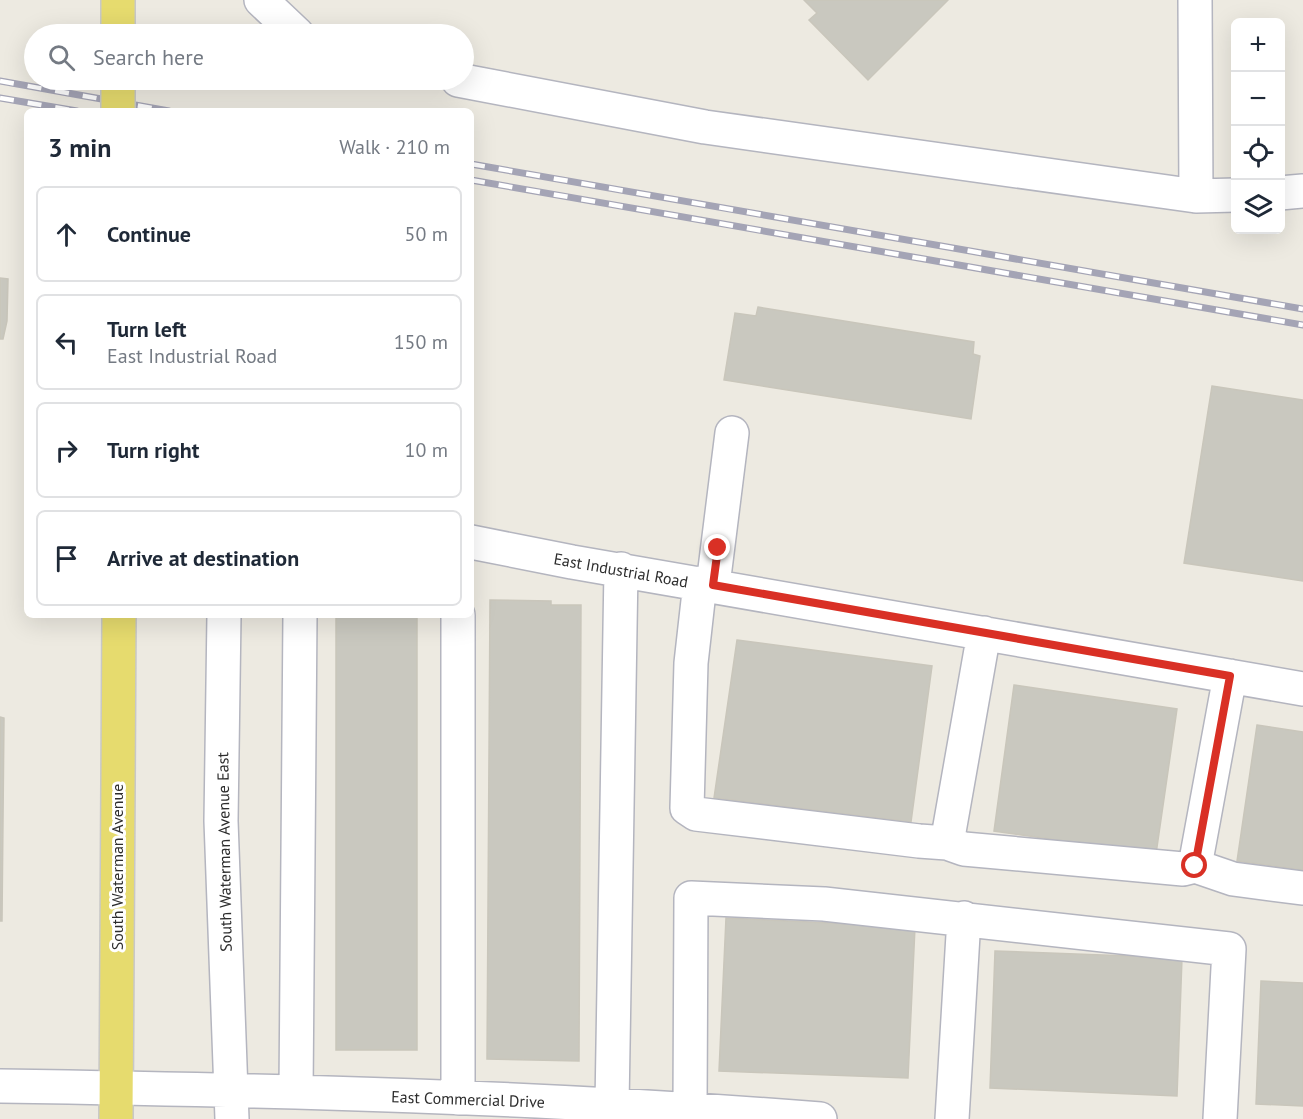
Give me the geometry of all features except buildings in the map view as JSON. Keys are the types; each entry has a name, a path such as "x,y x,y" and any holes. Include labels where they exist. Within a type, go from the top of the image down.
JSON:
{"main road":[{"path":"118,0 118,24"},
{"path":"118,90 118,108"},
{"name":"South Waterman Avenue","path":"116,1104 119,618"}],"street":[{"path":"261,0 286,24"},
{"path":"1195,0 1196,196"},
{"path":"474,83 705,127 1196,196 1231,195"},
{"path":"1285,192 1303,191"},
{"path":"732,433 692,663 687,808 696,814 919,842 947,843 964,849 1183,869 1195,866 1233,879 1302,888"},
{"name":"East Industrial Road","path":"474,543 1303,689"},
{"path":"612,1105 621,569"},
{"name":"South Waterman Avenue East","path":"224,618 221,822 232,1104"},
{"path":"296,1092 300,618"},
{"path":"458,618 458,1098"},
{"path":"947,843 984,633"},
{"path":"1195,866 1230,676"},
{"path":"690,1108 691,898 824,904 1229,949 1220,1119"},
{"path":"952,1119 964,918"},
{"name":"East Commercial Drive","path":"0,1086 116,1104 232,1104 296,1092 458,1098 538,1110 612,1105 690,1108 820,1119"}],"railway":[{"path":"0,81 24,85"},
{"path":"51,90 152,108"},
{"path":"0,98 59,108"},
{"path":"474,165 1303,309"},
{"path":"474,181 1303,325"}],"route":[{"path":"718,548 713,585 1230,676 1195,866"}]}
